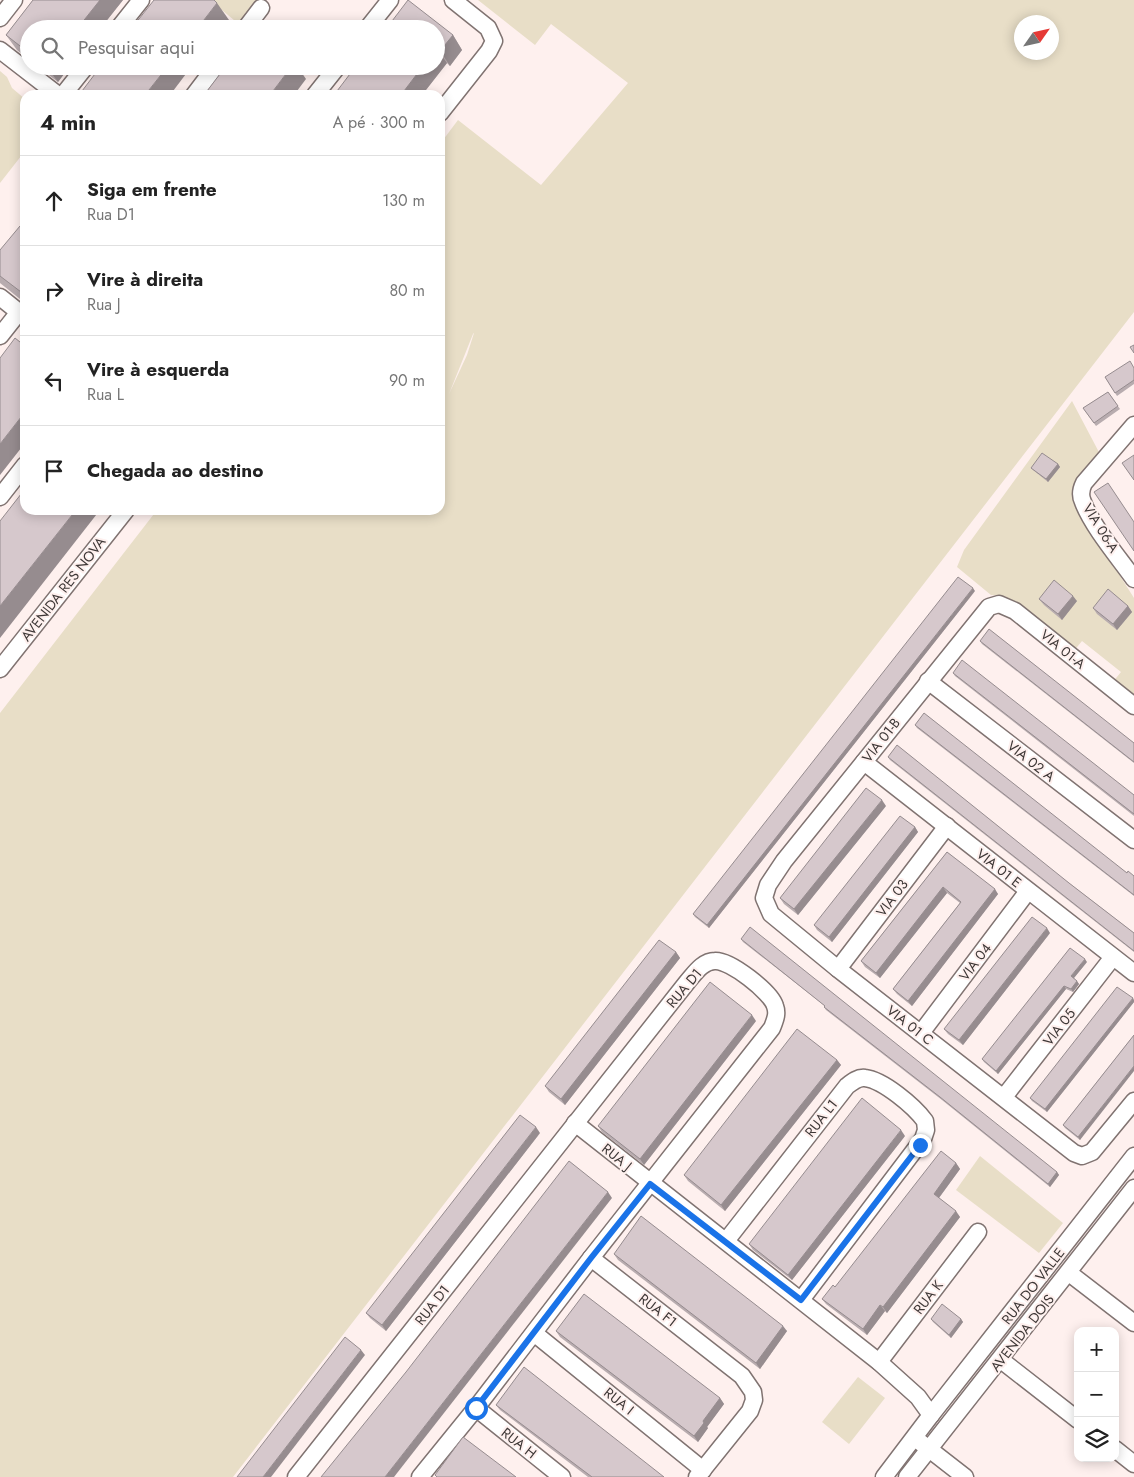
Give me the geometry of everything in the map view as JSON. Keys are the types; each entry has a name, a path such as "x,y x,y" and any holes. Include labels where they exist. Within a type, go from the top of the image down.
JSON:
{"street":[{"path":"0,18 14,0"},
{"path":"125,20 141,0"},
{"path":"374,20 390,0"},
{"path":"445,107 489,51 494,41 492,33 453,0"},
{"path":"252,20 261,8"},
{"path":"0,50 20,66"},
{"path":"32,75 52,90"},
{"path":"67,90 79,75"},
{"path":"198,90 209,75"},
{"path":"319,90 331,75"},
{"path":"0,298 20,313"},
{"path":"0,336 20,316"},
{"name":"VIA 06-A","path":"1134,425 1082,488 1083,503 1134,579"},
{"path":"0,497 20,471"},
{"name":"AVENIDA RES NOVA","path":"0,669 122,515"},
{"name":"VIA 01-A","path":"988,607 1002,605 1015,611 1134,706"},
{"name":"VIA 01-B","path":"775,875 988,607"},
{"name":"VIA 02 A","path":"928,681 1134,840"},
{"name":"VIA 01 E","path":"864,762 1134,973"},
{"name":"VIA 03","path":"838,969 947,826"},
{"name":"VIA 01 C","path":"775,875 765,894 765,904 768,911 838,969 1074,1153 1088,1155 1097,1147 1134,1101"},
{"name":"VIA 04","path":"921,1033 1028,891"},
{"name":"VIA 05","path":"1004,1097 1113,957"},
{"name":"RUA D1","path":"296,1477 688,981 705,963 720,961 749,978 775,1004 777,1015 772,1028 476,1408 420,1477"},
{"name":"RUA L1","path":"726,1241 839,1095 858,1078 865,1078 879,1083 921,1116 926,1124 923,1139 801,1300"},
{"name":"RUA J","path":"576,1123 650,1184 726,1241 879,1362 911,1390 931,1414"},
{"name":"RUA DO VALLE","path":"884,1477 931,1414 1134,1156"},
{"name":"AVENIDA DOIS","path":"907,1477 1134,1188"},
{"name":"RUA K","path":"879,1362 978,1232"},
{"name":"RUA F1","path":"591,1258 725,1362 749,1383 754,1400 744,1419 700,1473"},
{"path":"1069,1273 1134,1323"},
{"name":"RUA I","path":"534,1333 700,1473"},
{"path":"1000,1360 1074,1417"},
{"name":"RUA H","path":"476,1408 562,1477"},
{"path":"914,1438 965,1477"},
{"path":"1119,1452 1134,1464"}],"shaded area":[{"path":"210,0 262,0 256,7 245,13 245,20 234,20"},
{"path":"478,0 1134,0 1134,312 233,1477 0,1477 0,713 153,515 445,515 445,137 458,120 541,185 628,83 551,24 535,45","holes":["474,333 467,355 449,394 473,334"]},
{"path":"0,71 7,77 12,88 20,95 20,157 0,183"},
{"path":"1072,401 1101,456 1073,489 1074,503 1134,598 1134,700 1112,683 1121,672 1082,641 1073,652 1005,596 991,595 957,567 964,550"},
{"path":"980,1156 1063,1223 1039,1253 956,1190"},
{"path":"858,1377 885,1398 849,1444 822,1422"}],"building":[{"path":"33,0 100,0 84,20 20,20 20,46 6,35"},
{"path":"154,0 214,0 217,3 204,20 138,20"},
{"path":"408,0 434,20 393,20"},
{"path":"445,29 453,35 445,45"},
{"path":"94,75 161,75 149,90 83,90"},
{"path":"219,75 285,75 274,90 208,90"},
{"path":"349,75 416,75 405,90 338,90"},
{"path":"20,226 20,291 0,276 0,250"},
{"path":"15,338 20,342 20,418 0,444 0,358"},
{"path":"1134,345 1134,353 1130,347"},
{"path":"1130,361 1134,368 1134,380 1115,393 1105,377"},
{"path":"1108,392 1118,406 1094,423 1083,408"},
{"path":"1042,453 1058,464 1046,479 1031,468"},
{"path":"1134,455 1134,480 1122,463"},
{"path":"1108,483 1134,522 1134,551 1094,492"},
{"path":"20,495 20,515 72,515 0,606 0,521"},
{"path":"958,577 973,588 707,925 693,914"},
{"path":"1054,580 1073,596 1058,614 1039,599"},
{"path":"1108,589 1128,606 1113,624 1093,608"},
{"path":"989,629 1134,743 1134,762 980,641"},
{"path":"962,660 1134,795 1134,814 953,673"},
{"path":"924,713 1127,873 1128,871 1134,876 1134,895 915,725"},
{"path":"897,745 1134,933 1134,951 888,757"},
{"path":"866,788 882,800 794,909 780,898"},
{"path":"900,816 915,827 829,937 814,925"},
{"path":"947,852 995,889 908,1001 893,989 961,902 943,887 876,973 861,961"},
{"path":"1032,917 1047,928 959,1040 944,1029"},
{"path":"750,927 1057,1172 1048,1184 741,939"},
{"path":"659,940 676,952 561,1099 545,1086"},
{"path":"1070,948 1085,959 1071,976 1077,981 1071,989 1064,986 996,1071 982,1059"},
{"path":"710,982 752,1015 640,1159 598,1126"},
{"path":"1117,987 1133,998 1045,1109 1030,1098"},
{"path":"797,1029 837,1060 721,1205 684,1175"},
{"path":"1134,1035 1134,1066 1078,1137 1063,1125"},
{"path":"862,1098 901,1130 788,1275 749,1244"},
{"path":"520,1115 536,1127 382,1325 366,1313"},
{"path":"941,1151 956,1163 934,1194 956,1211 883,1307 880,1305 863,1329 822,1299 833,1285 835,1287"},
{"path":"569,1161 608,1192 385,1477 321,1477 406,1372"},
{"path":"641,1216 783,1326 756,1363 614,1254"},
{"path":"584,1294 720,1398 694,1436 556,1331"},
{"path":"942,1304 961,1319 949,1335 931,1319"},
{"path":"345,1337 361,1350 263,1477 237,1477"},
{"path":"524,1367 664,1477 592,1477 496,1405"},
{"path":"463,1437 516,1477 437,1477 435,1475"}],"route":[{"path":"476,1408 650,1184 801,1300 920,1145"}]}
